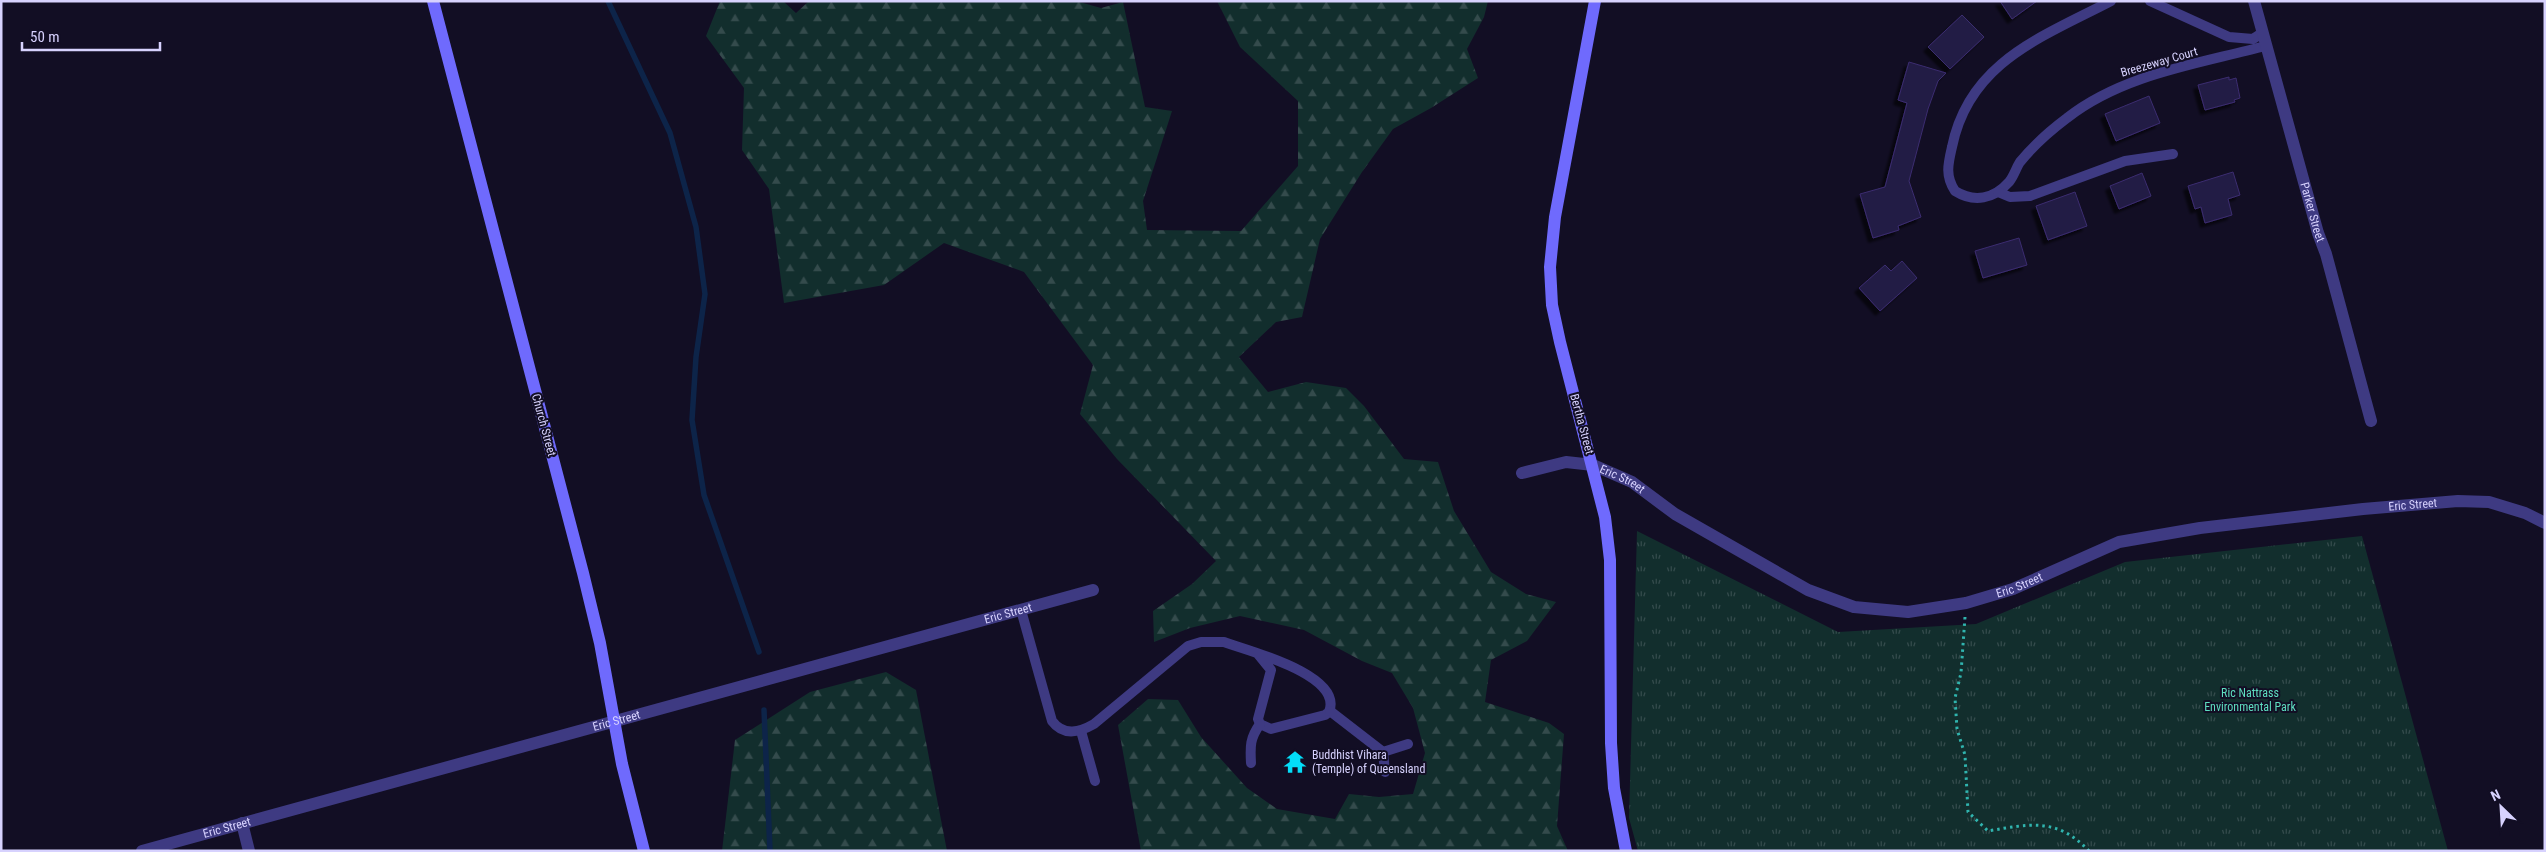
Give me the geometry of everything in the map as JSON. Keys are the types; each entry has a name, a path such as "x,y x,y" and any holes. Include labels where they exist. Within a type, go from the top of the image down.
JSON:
{"street":[{"name":"Church Street","path":"433,1 583,573 600,643 614,722 644,851"},
{"name":"Bertha Street","path":"1595,1 1555,217 1550,267 1552,305 1560,342 1605,517 1610,560 1611,743 1614,788 1626,851"},
{"name":"Parker Street","path":"2254,1 2318,233 2326,254 2370,421"},
{"name":"Eric Street","path":"1522,473 1566,462 1593,465 1632,482 1675,514 1808,590 1854,607 1908,612 1966,604 2013,589 2119,542 2200,528 2363,509 2458,501 2489,502 2525,513 2545,523"},
{"name":"Eric Street","path":"142,851 1093,590"},
{"path":"242,823 249,851"}],"lane":[{"path":"2111,1 2033,43 2000,64 1972,96 1961,115 1953,141 1947,175 1949,182 1955,191 1973,198 1984,198 1998,192 2010,197 2030,196 2124,160 2173,154"},
{"name":"Breezeway Court","path":"2150,1 2228,37 2264,40"},
{"name":"Breezeway Court","path":"1998,192 2010,181 2020,163 2034,147 2066,118 2103,95 2154,75 2264,40"},
{"path":"1021,610 1052,721 1064,730 1081,731 1108,715 1188,646 1201,642 1224,642 1290,665 1320,683 1329,694 1330,711 1325,716 1270,729 1260,724 1258,719 1271,670 1258,654"},
{"path":"1330,711 1382,752 1385,772"},
{"path":"1252,763 1250,745 1252,736 1260,724"},
{"path":"1081,731 1094,780"},
{"path":"1382,752 1408,744"}],"path":[{"path":"1966,604 1965,640 1956,698 1957,729 1965,755 1968,812 1988,831 2033,823 2054,826 2079,840 2089,851"}],"green space":[{"path":"720,1 783,1 796,13 809,1 1076,1 1101,8 1123,2 1145,107 1172,111 1143,201 1147,230 1241,231 1298,166 1298,101 1240,47 1217,1 1488,1 1484,17 1467,49 1478,78 1431,108 1393,129 1362,172 1320,239 1302,317 1276,322 1239,357 1268,392 1306,382 1346,388 1364,406 1404,459 1438,462 1454,511 1491,572 1526,594 1556,602 1527,641 1491,660 1485,702 1549,723 1564,734 1557,826 1568,851 1141,851 1118,725 1148,699 1178,700 1201,737 1247,788 1277,809 1335,819 1349,794 1379,797 1413,794 1425,753 1413,708 1392,673 1362,661 1304,630 1240,616 1190,628 1154,642 1153,611 1192,584 1216,561 1117,459 1080,414 1093,365 1024,272 944,243 884,285 784,303 769,189 742,150 744,88 706,36"},
{"name":"Ric Nattrass Environmental Park","path":"1637,531 1838,632 1976,624 2125,562 2362,536 2448,851 1638,851 1629,818"},
{"path":"886,672 916,690 947,851 722,851 735,740 810,692"}],"building":[{"path":"2000,1 2037,1 2012,19"},
{"path":"1962,15 1984,37 1950,69 1928,47"},
{"path":"1909,62 1946,73 1938,81 1928,109 1909,181 1921,217 1898,226 1899,230 1873,238 1860,194 1885,187 1907,103 1898,100"},
{"path":"2229,77 2229,80 2236,78 2240,98 2234,100 2235,102 2205,110 2198,85"},
{"path":"2149,96 2160,123 2116,141 2105,114"},
{"path":"2233,172 2240,195 2228,199 2232,215 2205,223 2201,207 2195,209 2188,186"},
{"path":"2142,173 2151,196 2119,209 2110,186"},
{"path":"2075,192 2087,226 2048,240 2036,206"},
{"path":"2019,238 2027,265 1983,278 1975,251"},
{"path":"1902,261 1917,278 1880,311 1859,288 1885,265 1891,271"}],"waterway":[{"path":"608,1 670,133 696,227 705,294 696,357 692,420 704,495 759,652"},
{"path":"764,710 770,851"}],"place":[{"name":"Buddhist Vihara (Temple) of Queensland","path":"1295,762"}]}
